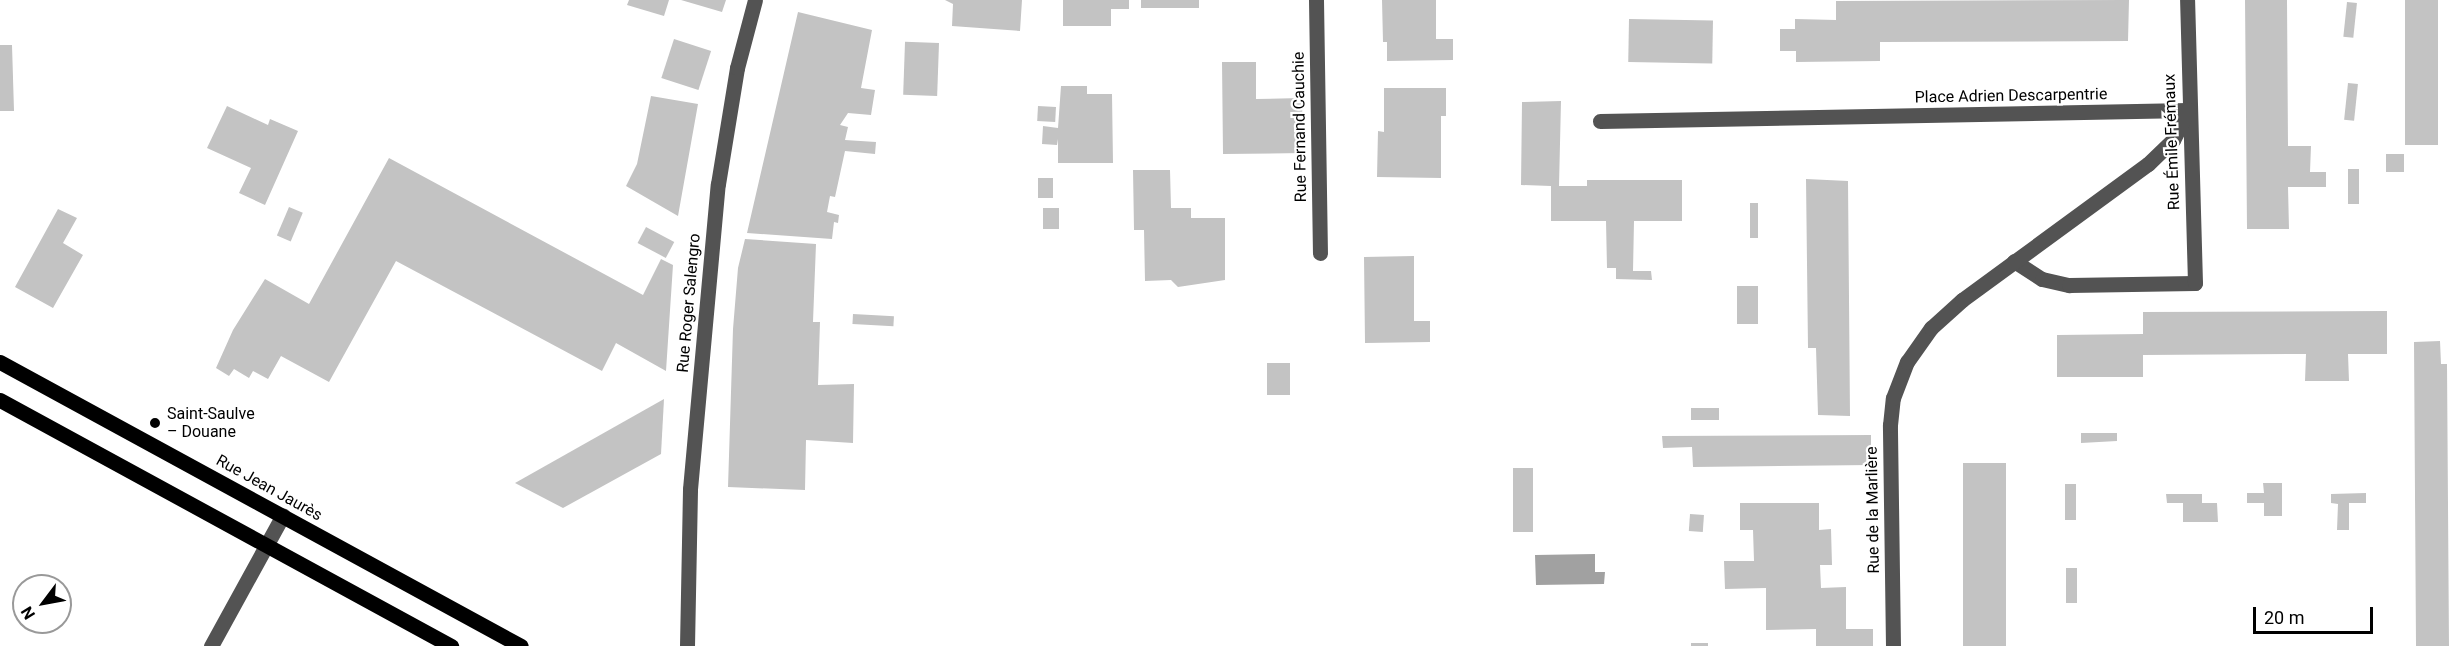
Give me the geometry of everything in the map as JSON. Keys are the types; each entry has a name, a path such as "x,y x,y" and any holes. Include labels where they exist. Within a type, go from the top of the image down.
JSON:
{"main road":[{"name":"Rue Jean Jaurès","path":"0,362 521,646"},
{"path":"0,400 451,646"}],"street":[{"name":"Rue Roger Salengro","path":"687,646 692,457 717,194 737,68 755,0"},
{"name":"Rue Fernand Cauchie","path":"1316,0 1320,253"},
{"name":"Rue Émile Frémaux","path":"2014,261 2042,279 2069,285 2194,284 2187,0"},
{"name":"Place Adrien Descarpentrie","path":"1600,121 2188,110"},
{"path":"2014,261 2148,164 2173,140 2188,110"},
{"name":"Rue de la Marlière","path":"1893,646 1890,425 1901,374 1936,323 2014,261"},
{"path":"211,646 283,515"},
{"name":"Rue Roger Salengro","path":"675,646 687,613"}],"shaded area":[{"path":"1595,554 1595,572 1605,572 1604,584 1536,585 1535,555"}],"building":[{"path":"629,0 669,0 664,16 627,5"},
{"path":"681,0 726,0 722,12"},
{"path":"945,0 1022,0 1020,31 952,26 953,4"},
{"path":"1063,0 1111,0 1111,26 1063,26"},
{"path":"1111,0 1129,0 1129,9 1111,9"},
{"path":"1141,0 1199,0 1199,8 1141,8"},
{"path":"1382,0 1436,0 1436,39 1453,39 1453,60 1387,61 1387,42 1383,42"},
{"path":"2129,0 2128,41 1880,42 1880,61 1796,62 1796,51 1780,51 1780,29 1795,29 1795,19 1836,20 1836,1"},
{"path":"2245,0 2287,0 2288,146 2311,146 2310,172 2326,172 2326,187 2288,187 2289,229 2247,229"},
{"path":"2405,0 2438,0 2438,145 2405,145"},
{"path":"2347,2 2357,3 2353,38 2343,37"},
{"path":"798,12 872,30 861,88 875,90 871,115 848,113 840,125 848,127 845,140 876,142 875,154 845,151 835,197 830,196 827,212 839,215 838,223 834,222 832,239 747,233"},
{"path":"1629,19 1713,20 1712,63 1628,62"},
{"path":"674,39 711,51 698,90 661,78"},
{"path":"905,42 939,43 937,96 903,95"},
{"path":"0,45 12,45 14,111 0,111"},
{"path":"1222,62 1256,62 1256,99 1302,98 1303,153 1223,154"},
{"path":"2348,83 2358,84 2354,121 2344,120"},
{"path":"1061,86 1087,86 1087,94 1112,94 1113,163 1058,163 1058,139 1057,145 1042,144 1043,126 1058,128"},
{"path":"1384,88 1446,88 1446,116 1441,116 1441,178 1377,177 1378,131 1384,132"},
{"path":"651,96 698,104 678,216 626,186 637,164"},
{"path":"1561,101 1559,186 1587,186 1587,180 1682,180 1682,221 1634,221 1633,271 1651,271 1652,280 1616,279 1616,268 1607,268 1606,221 1551,221 1551,186 1521,185 1522,102"},
{"path":"227,106 268,125 270,119 298,131 265,205 239,193 251,168 207,148"},
{"path":"1038,106 1056,107 1055,122 1037,121"},
{"path":"2386,154 2404,154 2404,172 2386,172"},
{"path":"389,158 643,295 661,259 673,265 666,371 616,343 602,371 396,261 329,382 281,356 268,379 253,371 249,378 234,369 229,376 216,368 233,330 265,279 309,304"},
{"path":"2348,169 2359,169 2359,204 2348,204"},
{"path":"1133,170 1170,170 1171,208 1191,208 1191,218 1225,218 1225,280 1178,287 1171,280 1145,281 1144,230 1134,230"},
{"path":"1038,178 1053,178 1053,198 1038,198"},
{"path":"1806,179 1848,181 1850,416 1818,415 1816,348 1808,348"},
{"path":"1750,203 1758,203 1758,238 1750,238"},
{"path":"289,207 303,213 291,241 277,236"},
{"path":"1043,208 1059,208 1059,229 1043,229"},
{"path":"58,209 77,218 63,243 83,255 53,308 15,287"},
{"path":"646,227 674,242 666,258 638,243"},
{"path":"745,239 816,244 813,322 820,322 818,385 854,384 853,443 806,440 805,490 728,487 733,329 738,268"},
{"path":"1414,256 1414,321 1430,321 1430,342 1365,343 1364,257"},
{"path":"1737,286 1758,286 1758,324 1737,324"},
{"path":"2387,311 2387,354 2348,354 2349,381 2305,381 2306,354 2143,355 2143,377 2057,377 2057,335 2143,334 2143,312"},
{"path":"853,314 894,316 893,326 852,324"},
{"path":"2440,341 2441,364 2447,364 2449,646 2416,646 2414,342"},
{"path":"1267,363 1290,363 1290,395 1267,395"},
{"path":"664,399 661,454 563,508 515,483"},
{"path":"1691,408 1719,408 1719,420 1691,420"},
{"path":"2081,433 2117,433 2117,441 2081,443"},
{"path":"1871,435 1871,465 1693,467 1692,447 1663,448 1662,436"},
{"path":"1963,463 2006,463 2006,646 1963,646"},
{"path":"1513,468 1533,468 1533,532 1513,532"},
{"path":"2263,483 2282,483 2282,516 2264,516 2264,503 2247,503 2247,493 2264,493"},
{"path":"2065,484 2076,484 2076,520 2065,520"},
{"path":"2366,493 2366,503 2349,503 2349,530 2337,530 2338,504 2331,503 2331,494"},
{"path":"2166,494 2202,494 2202,503 2217,503 2218,522 2183,522 2183,503 2167,503"},
{"path":"1740,503 1819,503 1819,530 1831,529 1832,565 1820,565 1821,588 1846,587 1846,629 1873,629 1873,646 1816,646 1816,629 1766,630 1766,588 1725,589 1724,561 1754,561 1753,530 1740,530"},
{"path":"1690,514 1704,515 1703,532 1689,531"},
{"path":"2066,568 2077,568 2077,603 2066,603"},
{"path":"1691,643 1708,643 1708,646 1691,646"}],"place":[{"name":"Saint-Saulve – Douane","path":"155,423"}]}
